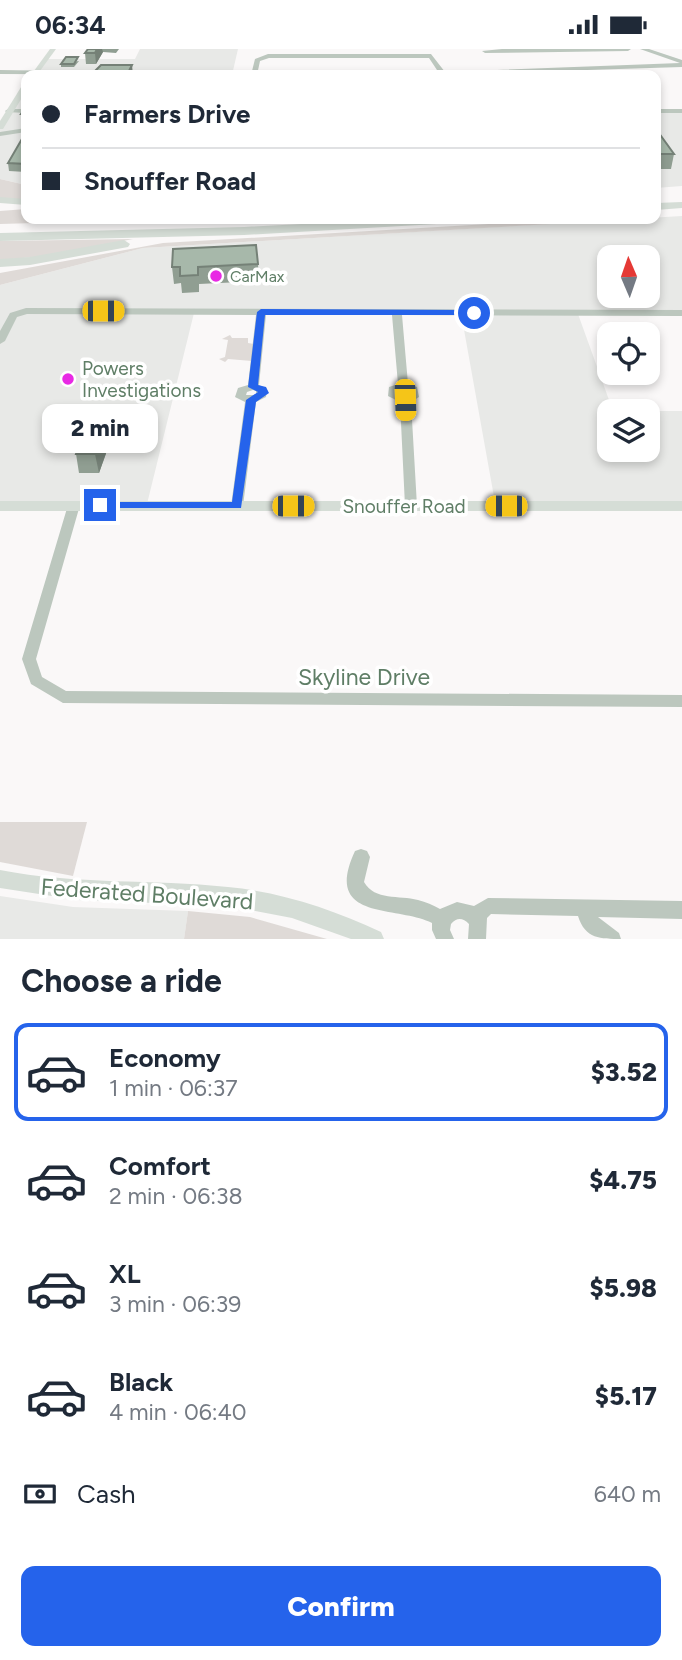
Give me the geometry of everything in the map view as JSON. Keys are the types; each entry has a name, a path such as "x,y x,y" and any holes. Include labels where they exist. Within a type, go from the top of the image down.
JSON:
{"highway":[{"path":"661,198 682,197"},
{"path":"0,199 21,203"},
{"path":"0,208 21,205"},
{"path":"661,207 682,205"},
{"path":"0,228 130,224"},
{"path":"0,237 368,224"},
{"path":"0,263 30,261 108,247 282,229"},
{"path":"0,271 108,247"}],"main road":[{"path":"38,70 53,49"},
{"path":"0,126 21,93"},
{"name":"Snouffer Road","path":"0,506 682,506"},
{"name":"Federated Boulevard","path":"0,879 79,892 181,894 254,900 295,910 373,939"}],"street":[{"path":"465,70 487,58 628,49"},
{"path":"643,49 682,63"},
{"path":"255,70 257,60 268,56 431,56 440,70"},
{"path":"487,58 612,70 682,63"},
{"path":"0,72 21,73"},
{"path":"661,110 682,111"},
{"path":"8,111 21,111"},
{"path":"0,126 21,130"},
{"path":"237,506 251,400 242,398 239,393 253,387 261,312"},
{"path":"397,312 403,386 391,393 395,398 405,400 411,506"},
{"path":"0,341 11,318 18,313 682,313"},
{"path":"47,690 32,675 29,652 75,505"},
{"name":"Skyline Drive","path":"47,690 63,697 84,699 682,701"},
{"path":"361,857 355,882 362,897 370,901 418,908 442,919"},
{"path":"475,916 488,907 497,906 682,910"},
{"path":"446,939 440,929 442,919 447,913 458,909 475,916 480,927 477,939"},
{"path":"586,910 588,920 611,939"}],"shaded area":[{"path":"140,49 238,49 233,70 38,70 46,59 135,59"},
{"path":"21,94 21,184 0,179 0,127"},
{"path":"661,111 682,111 682,186 661,188"},
{"path":"0,179 21,184 21,200 0,198"},
{"path":"21,209 21,223 0,224 0,211"},
{"path":"682,216 682,314 578,314 597,367 597,385 604,385 609,399 597,399 597,462 660,462 660,411 682,411 682,508 496,508 461,313 194,313 146,508 0,508 0,285 143,248 547,224 661,224 661,217"},
{"path":"488,224 552,224 143,248 0,285 0,273 163,243"},
{"path":"133,239 47,256 0,260 0,241"},
{"path":"230,335 232,338 248,338 248,343 254,344 252,361 228,359 225,362 219,359 225,357 228,340 222,339"},
{"path":"0,822 87,822 73,876 0,862"},
{"path":"0,896 73,907 188,911 184,939 0,939"},
{"path":"188,911 250,917 327,939 184,939"}],"building":[{"path":"88,49 97,49 95,53 85,53"},
{"path":"66,57 78,57 74,64 61,64"},
{"path":"101,65 132,65 130,70 96,70"},
{"path":"661,136 674,154 661,154"},
{"path":"21,141 21,164 8,163"},
{"path":"256,245 258,264 198,267 198,275 180,276 180,267 172,267 173,249"},
{"path":"90,412 111,412 95,454 76,454"}],"place":[{"name":"CarMax","path":"216,276"},
{"name":"Powers Investigations","path":"68,379"}],"route":[{"path":"100,505 237,506 251,400 264,393 262,389 253,387 261,312 474,313"}]}
